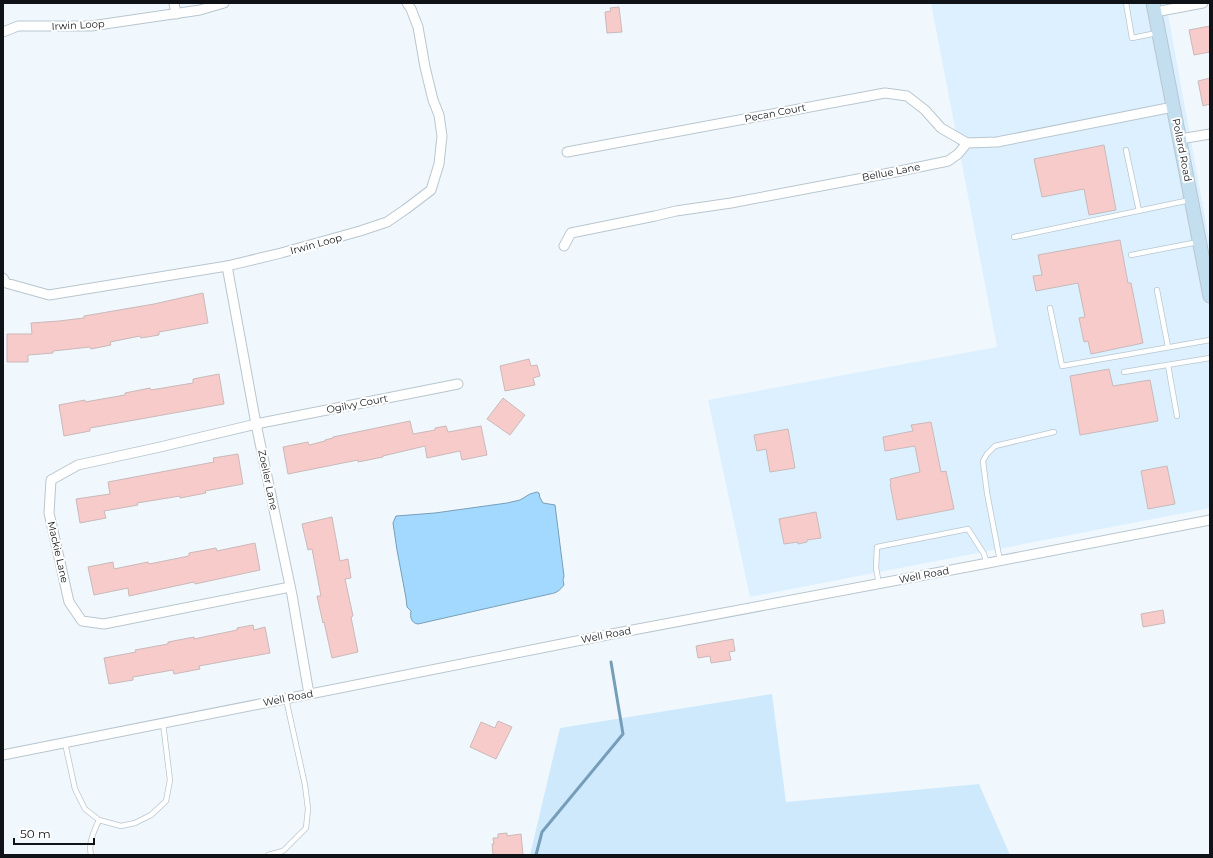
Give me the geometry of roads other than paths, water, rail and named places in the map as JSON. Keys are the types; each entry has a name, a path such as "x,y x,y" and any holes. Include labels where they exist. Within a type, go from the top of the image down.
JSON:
{"street":[{"path":"174,3 176,14"},
{"name":"Irwin Loop","path":"3,32 18,26 91,26 200,10 224,3"},
{"name":"Irwin Loop","path":"3,278 6,283 50,295 226,266 324,242 388,222 424,197 431,190 439,164 442,136 439,115 433,100 425,67 418,27 407,3"},
{"path":"1154,8 1203,3"},
{"name":"Pollard Road","path":"1154,8 1210,296"},
{"name":"Pecan Court","path":"567,152 886,93 907,96 925,110 941,128 967,143"},
{"path":"967,143 996,142 1173,107"},
{"path":"1180,139 1210,134"},
{"name":"Bellue Lane","path":"564,246 571,234 676,210 731,204 948,161 958,154 967,143"},
{"name":"Zoeller Lane","path":"226,266 256,424 290,587 309,694"},
{"name":"Ogilvy Court","path":"256,424 458,384"},
{"name":"Mackie Lane","path":"256,424 78,465 51,480 49,514 69,602 82,621 104,624 290,587"},
{"name":"Well Road","path":"3,755 617,633 986,564 1210,520"}],"lane":[{"path":"1126,3 1132,38 1159,33"},
{"path":"1126,150 1139,211"},
{"path":"1014,236 1191,200"},
{"path":"1131,255 1199,242"},
{"path":"1157,290 1168,347"},
{"path":"1050,308 1062,366 1210,340"},
{"path":"1124,372 1210,358"},
{"path":"1168,365 1177,416"},
{"path":"1000,561 987,493 983,461 987,454 995,446 1054,432"},
{"path":"879,584 876,568 877,547 960,531 968,530 984,554 986,564"},
{"path":"268,855 283,851 306,828 308,809 286,699"},
{"path":"65,743 75,788 85,809 99,820 122,826 135,823 151,815 166,802 170,780 163,723"},
{"path":"91,855 92,835 99,820"}],"water":[{"path":"537,492 539,493 543,503 555,505 564,585 552,594 418,624 412,621 411,611 407,607 397,550 393,523 396,516 435,513 507,503 520,500"}],"waterway":[{"path":"536,855 542,832 623,734 611,662"}]}
